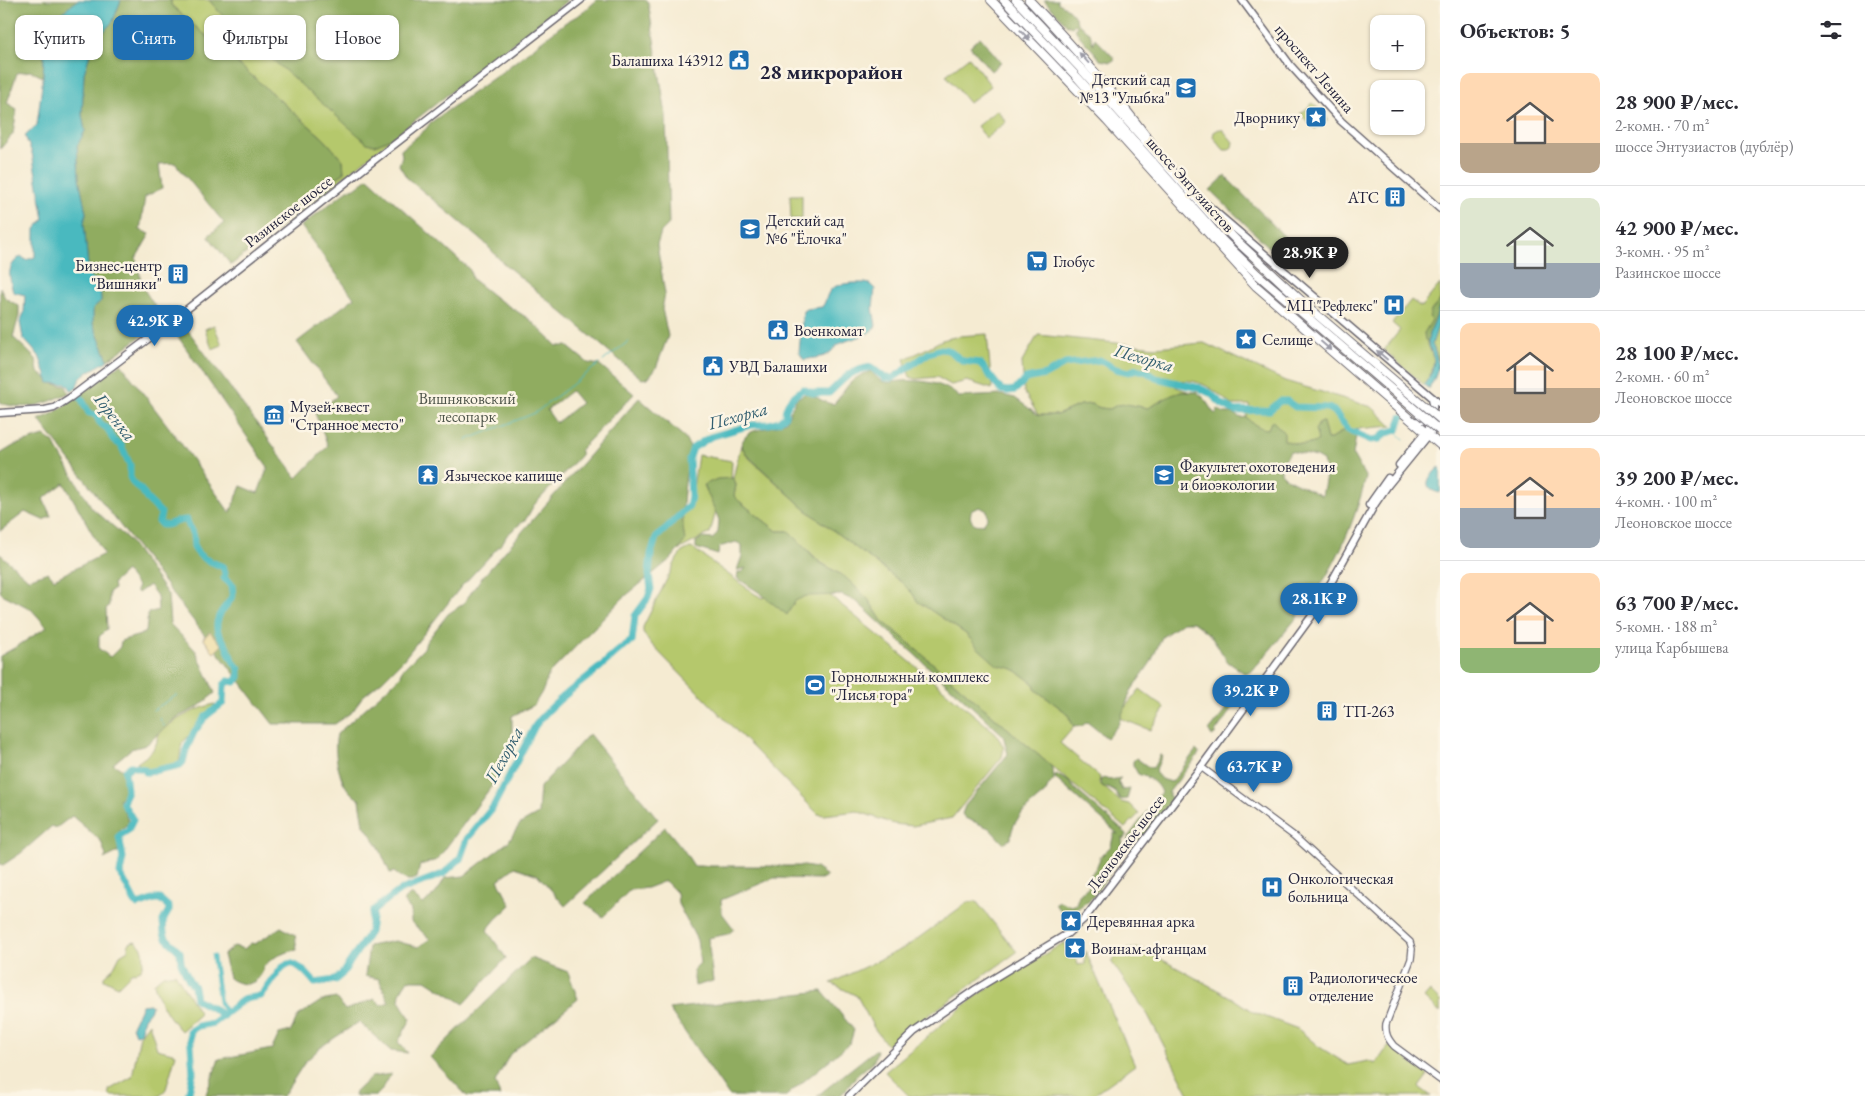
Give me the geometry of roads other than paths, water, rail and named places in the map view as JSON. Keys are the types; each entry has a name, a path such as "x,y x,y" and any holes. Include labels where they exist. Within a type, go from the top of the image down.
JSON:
{"main road":[{"name":"Разинское шоссе","path":"0,413 54,408 71,397 172,321 581,0"},
{"path":"991,0 1107,121 1256,286 1440,445"},
{"name":"шоссе Энтузиастов","path":"1004,0 1077,77 1216,232 1257,274 1400,392 1440,420"},
{"name":"шоссе Энтузиастов","path":"1016,0 1083,71 1214,218 1262,265 1400,392 1440,432"},
{"path":"1029,0 1084,58 1125,107 1168,166"},
{"name":"проспект Ленина","path":"1242,0 1291,66 1341,121 1440,209"},
{"path":"1143,151 1173,195"},
{"path":"1187,187 1440,404"},
{"path":"1411,420 1421,422 1430,416 1434,410 1430,396"},
{"name":"Леоновское шоссе","path":"850,1096 921,1027 976,989 1067,934 1085,918 1314,614 1353,540 1388,485 1440,414"},
{"name":"Леоновское шоссе","path":"1427,434 1440,420"},
{"path":"1440,432 1440,439"}],"street":[{"path":"1200,767 1294,836 1410,942 1412,949 1411,959 1386,1024 1387,1036 1394,1046 1440,1080"}],"water":[{"path":"78,0 121,0 115,15 113,15 113,21 103,32 103,15 59,15"},
{"path":"44,60 88,60 84,73 82,115 85,131 77,146 79,178 86,213 84,223 89,277 100,282 101,301 93,308 93,324 108,360 84,375 80,379 77,388 72,391 67,384 49,383 39,356 23,338 20,322 24,313 25,295 13,292 10,281 11,268 16,260 21,256 26,260 35,257 35,229 44,219 32,153 25,136 37,125"},
{"path":"870,284 875,289 873,308 876,326 863,336 843,342 827,355 804,360 799,352 803,311 822,307 829,292 836,286"},
{"path":"1440,303 1440,320 1432,344 1438,367 1429,389 1424,385 1432,372 1434,360 1428,342 1429,334"},
{"path":"1440,467 1440,493 1430,489 1428,482 1432,474"},
{"path":"150,1004 152,1006 144,1018 140,1033 135,1034 132,1026 142,1005"}],"waterway":[{"path":"603,361 629,341"},
{"name":"Пехорка","path":"188,1096 193,1073 190,1031 198,1026 213,1023 244,999 261,996 284,966 296,965 315,983 335,980 342,974 370,932 373,911 401,890 443,874 460,859 467,839 493,807 535,726 557,702 632,641 635,616 648,598 651,589 649,574 651,554 656,538 689,506 691,496 689,459 693,448 710,437 751,425 769,424 779,421 785,416 786,407 790,400 803,389 813,393 829,393 852,373 871,367 885,378 893,378 929,353 941,349 948,350 963,361 980,363 1001,390 1015,390 1026,379 1045,375 1065,364 1100,360 1116,369 1129,372 1136,369 1147,372 1156,378 1199,388 1210,393 1222,404 1235,411 1270,410 1280,401 1287,401 1295,407 1328,408 1334,411 1348,430 1371,440 1379,439 1386,433 1397,430 1402,417"},
{"path":"466,440 535,413 599,364"},
{"name":"Горенка","path":"80,396 89,413 96,415 100,423 108,429 113,440 121,445 130,465 130,477 133,483 161,513 159,522 165,525 180,520 187,520 194,536 196,551 206,560 223,567 224,578 232,585 231,599 219,616 217,628 233,661 239,669 239,677 235,682 228,681 224,685 223,703 206,716 194,732 183,762 180,765 148,772 131,766 125,771 127,790 123,803 133,820 128,830 119,836 123,858 120,873 135,902 138,905 160,899 169,907 163,921 164,933 166,938 180,952 181,963 194,987 196,999 223,1016"},
{"path":"1395,431 1404,439"},
{"path":"153,710 177,695"},
{"path":"213,956 220,1003 226,1012"}],"place":[{"name":"Балашиха 143912","path":"739,60"},
{"name":"Детский сад №13 \"Улыбка\"","path":"1186,88"},
{"name":"Дворнику","path":"1316,117"},
{"name":"АТС","path":"1395,197"},
{"name":"Детский сад №6 \"Ёлочка\"","path":"750,229"},
{"name":"Глобус","path":"1037,261"},
{"name":"Бизнес-центр \"Вишняки\"","path":"178,274"},
{"name":"МЦ \"Рефлекс\"","path":"1394,305"},
{"name":"Военкомат","path":"778,330"},
{"name":"Селище","path":"1246,339"},
{"name":"УВД Балашихи","path":"713,366"},
{"name":"Музей-квест \"Странное место\"","path":"274,415"},
{"name":"Языческое капище","path":"428,475"},
{"name":"Факультет охотоведения и биоэкологии","path":"1164,475"},
{"name":"Горнолыжный комплекс \"Лисья гора\"","path":"815,685"},
{"name":"ТП-263","path":"1327,711"},
{"name":"Онкологическая больница","path":"1272,887"},
{"name":"Деревянная арка","path":"1071,921"},
{"name":"Воинам-афганцам","path":"1075,948"},
{"name":"Радиологическое отделение","path":"1293,986"}],"district":[{"name":"28 микрорайон","path":"831,72"}],"park label":[{"name":"Вишняковский лесопарк","path":"467,407"}]}
